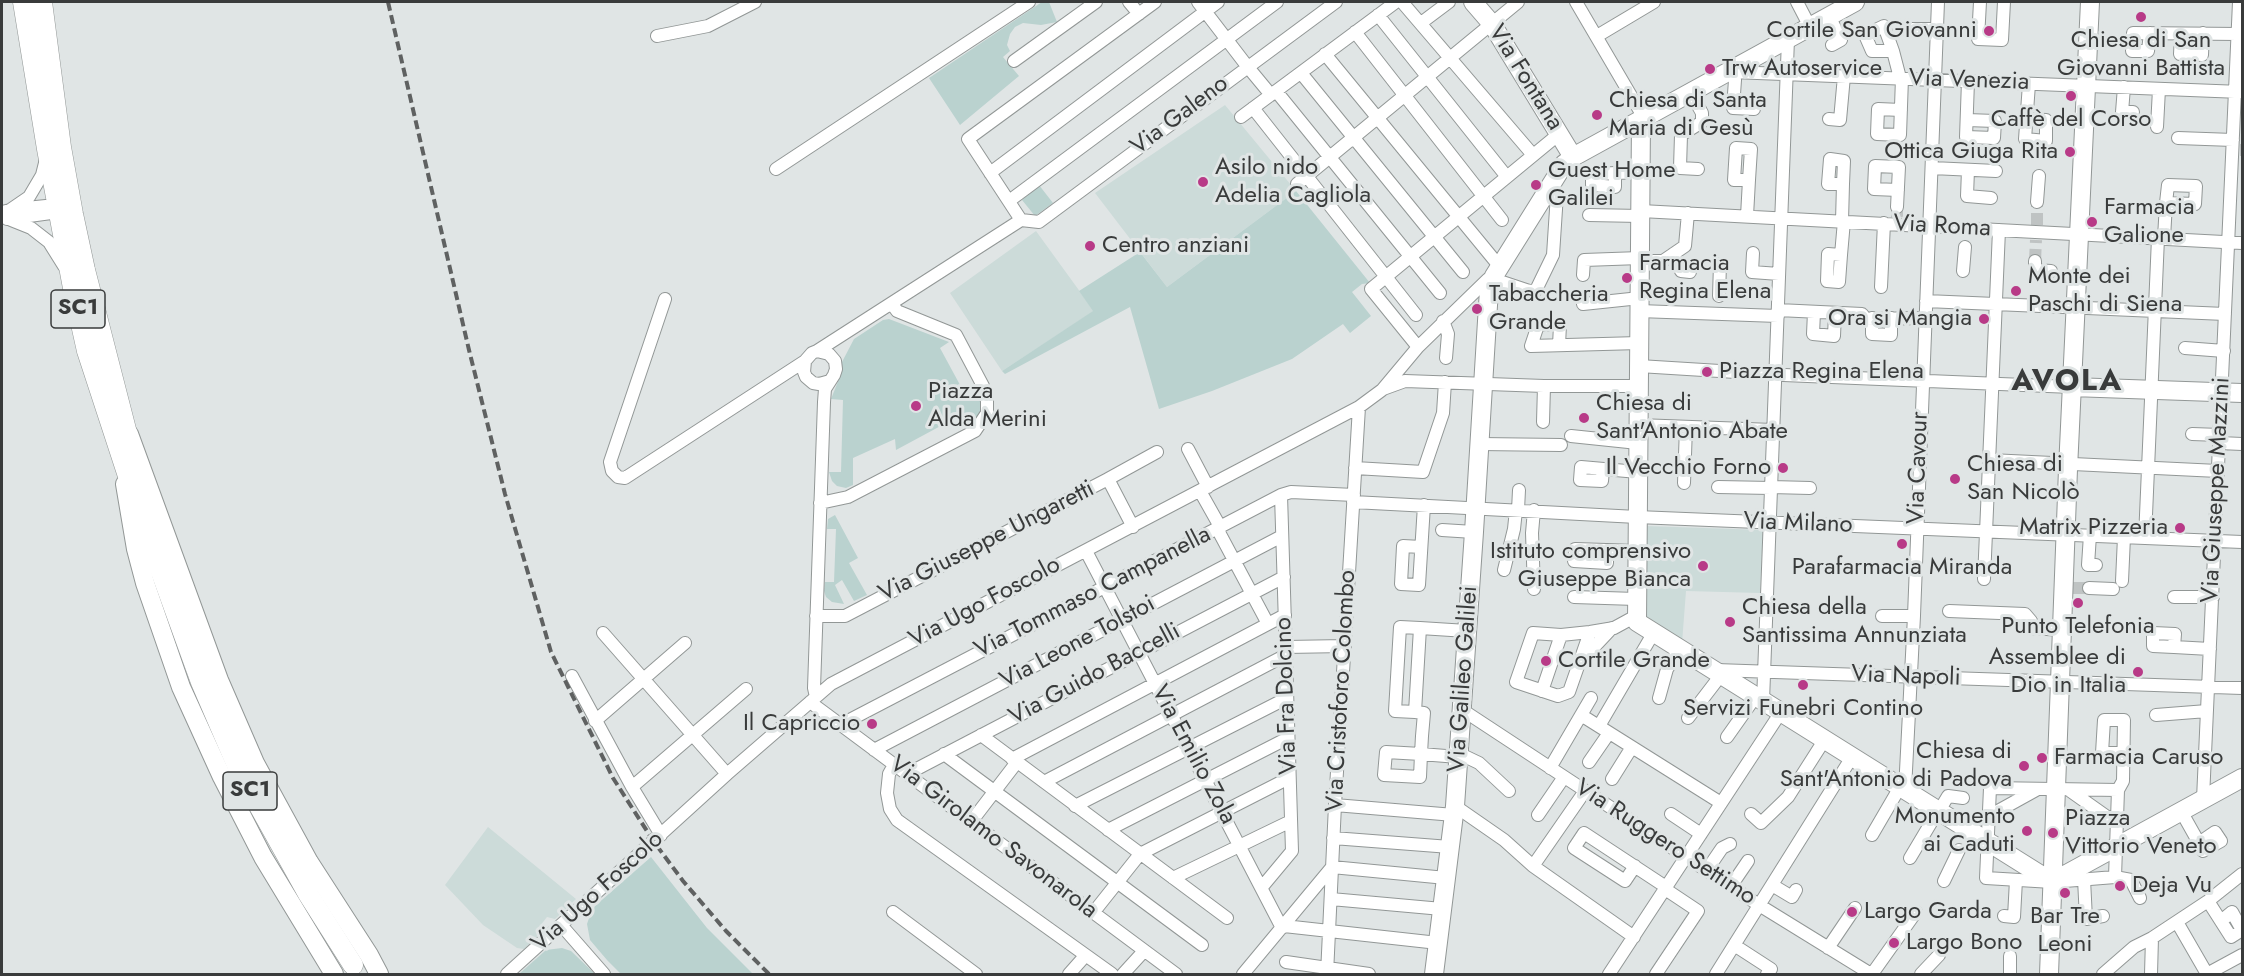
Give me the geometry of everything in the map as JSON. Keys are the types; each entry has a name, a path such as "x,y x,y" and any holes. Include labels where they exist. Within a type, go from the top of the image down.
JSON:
{"main road":[{"name":"SC1","path":"23,2 58,209 87,351 173,606 215,718 239,770 308,894 362,965"},
{"name":"SC1","path":"42,2 71,203 85,270 173,606"}],"street":[{"path":"657,36 708,27 755,2"},
{"path":"776,169 1029,2"},
{"path":"1014,61 1096,2"},
{"path":"1129,2 1139,14"},
{"path":"665,299 610,462 612,471 618,477 625,478 805,361 808,356 1021,220 968,139 1155,2"},
{"path":"990,172 1202,6 1218,2"},
{"path":"1009,201 1277,2"},
{"name":"Via Galeno","path":"1021,220 1039,222 1336,2"},
{"path":"1241,117 1396,2"},
{"path":"1402,2 1533,155"},
{"path":"1421,23 1449,2"},
{"name":"Via Fontana","path":"1473,2 1492,24 1574,157"},
{"path":"1302,180 1518,2"},
{"path":"1597,36 1654,2"},
{"path":"1797,2 1810,27"},
{"name":"Via Cavour","path":"1903,788 1914,616 1938,2"},
{"path":"1980,2 1978,39 2002,40 2004,2"},
{"path":"2049,975 2054,787 2062,630 2068,588 2065,535 2090,2"},
{"name":"Via Giuseppe Mazzini","path":"2203,799 2225,314 2239,92 2240,2"},
{"path":"1579,3 1642,119 1640,304 1635,343 1639,366 1637,622 2052,884"},
{"path":"1202,6 1247,66 1330,157 1440,293"},
{"path":"1574,157 1732,72 1843,7"},
{"path":"1832,45 1842,40 1843,7"},
{"path":"1377,15 1507,177"},
{"path":"1893,51 1872,51 1865,35 1884,26 1893,51 1901,78 1901,110 1900,135 1877,134 1878,110 1901,110"},
{"path":"1905,29 1936,29"},
{"path":"1355,32 1502,220"},
{"path":"2132,51 2133,33 2238,34"},
{"path":"2181,34 2180,54 2202,55 2203,33"},
{"path":"46,34 43,62 46,91 64,193 58,209"},
{"path":"1727,737 1759,698 1764,671 1773,434 1780,375 1779,273 1788,39"},
{"path":"1325,54 1459,217 1496,273 1529,291 1536,290 1552,255 1557,194 1552,184"},
{"path":"1732,72 1735,80 1733,108 1754,109"},
{"name":"Via Venezia","path":"1732,72 2239,92"},
{"path":"1301,73 1463,272"},
{"path":"1829,119 1840,120 1844,76"},
{"path":"1968,81 1967,120 1995,121 1994,138"},
{"path":"2026,119 2046,120 2046,141 2025,139 2026,119 2029,84"},
{"path":"2124,87 2122,112 2133,112"},
{"path":"2157,127 2159,89"},
{"path":"1691,93 1702,113 1702,123 1681,135 1680,168 1698,169"},
{"path":"1253,108 1302,180 1416,315"},
{"path":"1418,347 1371,289 1559,134"},
{"path":"2178,138 2235,146"},
{"path":"1747,216 1749,180 1734,180 1736,148 1751,149"},
{"path":"5,215 29,197 36,188 42,175 47,149"},
{"name":"Via Galileo Galilei","path":"1434,975 1454,810 1489,291 1496,273 1564,164 1574,157"},
{"path":"1827,281 1839,282 1843,221 1844,161 1830,159"},
{"path":"1897,216 1899,167 1875,166 1874,189 1898,190"},
{"path":"1932,168 1996,171"},
{"path":"1968,170 1967,196 1992,198"},
{"path":"1592,185 1592,174 1641,172"},
{"path":"2037,202 2038,176"},
{"path":"2145,538 2155,390 2161,238 2168,185 2196,186 2195,204 2166,203"},
{"path":"5,215 43,215 58,209 64,211 68,216 90,316 104,344"},
{"path":"1583,274 1584,260 1663,261 1685,246 1688,213"},
{"name":"Via Roma","path":"1589,215 1688,213 1884,223 1897,216 1966,237 1999,230 2242,243"},
{"path":"5,215 31,228 49,242 73,288"},
{"path":"1881,287 1884,223"},
{"path":"1984,579 1990,463 1990,383 1999,230"},
{"path":"1963,272 1966,237"},
{"path":"1753,253 1752,272 1779,273"},
{"path":"1673,254 1681,271 1690,272"},
{"path":"2035,261 2035,270 2050,271"},
{"path":"1719,305 1720,264"},
{"name":"Via Ugo Foscolo","path":"507,975 727,774 831,684 1359,407 1382,390 1443,321 1480,285 1496,273"},
{"path":"1926,301 2076,304 2225,314"},
{"path":"820,502 849,497 975,431 987,413 983,386 956,335 897,311 892,304"},
{"path":"1583,304 1719,305 1780,311 1862,314 1866,319 1872,318 1872,334 1891,335 1891,318 1926,318"},
{"path":"1814,312 1813,334 1834,336 1835,313"},
{"path":"1443,321 1448,334 1446,358"},
{"path":"1559,345 1560,326 1538,325 1531,346 1635,343"},
{"path":"833,358 846,333"},
{"path":"2185,348 2224,351"},
{"path":"813,699 824,402 825,389 836,369 833,358 824,351 817,351"},
{"path":"805,361 804,372 824,402"},
{"path":"1639,366 1780,375 2242,393"},
{"path":"773,381 810,380 819,384 830,381"},
{"path":"1382,390 1405,381 1544,386 1639,386"},
{"path":"1355,468 1423,472 1443,413 1445,382"},
{"path":"1544,386 1544,422"},
{"name":"Via Cristoforo Colombo","path":"1327,971 1359,407"},
{"path":"126,423 219,680 255,763 362,965 379,975"},
{"path":"1571,436 1686,431 1773,434"},
{"path":"1684,483 1686,431"},
{"path":"2192,434 2242,444"},
{"path":"1480,444 1561,445"},
{"path":"1188,449 1220,534 1268,624"},
{"path":"121,452 128,509 142,572 181,687 258,847 334,975"},
{"path":"1108,479 1157,452"},
{"path":"1990,463 2218,471"},
{"path":"1580,480 1581,467 1638,472"},
{"name":"Via Giuseppe Ungaretti","path":"816,616 845,616 1108,479 1133,527"},
{"path":"1718,487 1810,488"},
{"path":"1504,570 1514,529 1519,490"},
{"name":"Via Tommaso Campanella","path":"840,724 1281,495 1291,492 1354,498"},
{"name":"Via Fra Dolcino","path":"1262,888 1292,851 1281,495"},
{"name":"Via Milano","path":"1354,498 1424,505 1637,517 2242,542"},
{"path":"1421,547 1403,546 1401,584 1419,585 1424,505"},
{"path":"1534,510 1532,533 1534,589"},
{"path":"1442,530 1474,532"},
{"path":"2090,535 2088,565 2096,565"},
{"name":"Via Leone Tolstoi","path":"874,750 1282,536"},
{"path":"2088,588 2118,585 2124,537"},
{"path":"1574,561 1575,549 1637,551"},
{"name":"Via Emilio Zola","path":"1086,551 1283,927"},
{"name":"Via Guido Baccelli","path":"907,774 1284,577"},
{"path":"1574,597 1636,608"},
{"path":"2174,597 2212,597"},
{"path":"1579,664 1612,628 1636,608"},
{"path":"1949,611 2025,614 2031,621 2031,628 2062,630"},
{"path":"971,822 1015,761 1285,615"},
{"path":"1882,616 1914,616"},
{"path":"1467,631 1400,627 1395,711 1424,713 1421,754 1420,777 1384,775 1386,752 1421,754 1458,755 1479,763 1509,791"},
{"path":"1414,712 1420,628"},
{"path":"1590,632 1569,692 1558,696 1516,682 1533,633 1561,635 1612,628"},
{"path":"1589,762 1654,632"},
{"path":"603,633 727,774"},
{"path":"2153,633 2153,646 2210,649"},
{"path":"1542,691 1561,635"},
{"path":"595,721 685,643"},
{"path":"1044,782 1172,715 1286,651 1345,646"},
{"path":"1659,698 1667,669 1680,648"},
{"name":"Via Napoli","path":"1718,672 1764,671 2242,688"},
{"path":"1688,718 1718,672"},
{"path":"572,676 595,721 661,835"},
{"path":"632,787 746,689"},
{"path":"1075,806 1287,698"},
{"path":"1550,768 1591,698"},
{"name":"Via Girolamo Savonarola","path":"813,699 840,724 874,750 1176,975"},
{"name":"Via Ruggero Settimo","path":"1461,709 1759,905 1871,975"},
{"path":"2156,715 2207,711"},
{"path":"1609,975 1781,712"},
{"path":"1581,715 1721,803"},
{"path":"2121,878 2117,824 2124,753 2124,720 2104,720 2102,753 2124,753"},
{"path":"981,735 1227,918"},
{"path":"1108,830 1288,738"},
{"path":"1750,814 1761,823 1788,797 1825,739"},
{"path":"1612,779 1632,747"},
{"path":"944,754 1202,945"},
{"path":"1716,975 1852,757"},
{"path":"894,765 889,774 887,793 890,809 897,820 1112,975"},
{"path":"1538,815 1564,777"},
{"path":"1093,913 1140,854 1289,778"},
{"path":"2052,884 2120,844 2242,778"},
{"path":"2120,785 1990,788 1989,816 1975,837 1986,878 2016,883 2052,884 2121,878 2131,880 2140,898"},
{"path":"1989,816 2054,787"},
{"path":"2054,787 2117,824"},
{"path":"1872,835 1903,788"},
{"path":"1533,866 1585,791"},
{"path":"1910,858 1948,796 1963,798"},
{"path":"1335,805 1454,810 1504,840 1533,866 1634,937"},
{"path":"2181,811 2203,851 2221,842"},
{"path":"1671,814 1701,834"},
{"path":"1173,878 1291,821"},
{"path":"1635,866 1625,881 1574,848 1584,833 1635,866 1698,911 1656,975"},
{"path":"1333,838 1450,847"},
{"path":"1707,870 1722,848 1730,844"},
{"path":"1944,881 1959,850"},
{"path":"1731,886 1748,861"},
{"path":"1243,975 1332,867 1446,878"},
{"path":"2108,970 2134,947 2177,922 2242,874"},
{"path":"2084,882 2086,919 2103,916"},
{"path":"2004,916 2014,917 2016,883"},
{"path":"1772,885 1792,897 1796,890"},
{"path":"1330,898 1442,909"},
{"path":"2208,901 2231,937 2242,930"},
{"path":"1828,948 1855,908"},
{"path":"893,912 976,975"},
{"path":"1871,975 1916,912"},
{"path":"2177,922 2207,974 2242,955"},
{"path":"562,926 604,975"},
{"path":"1283,927 1438,943"},
{"path":"2151,975 2152,938"},
{"path":"1734,945 1771,969 1767,975"},
{"path":"1123,975 1144,951"},
{"path":"1921,975 1939,955"},
{"path":"1069,975 1085,956"},
{"path":"2010,956 2010,975"},
{"path":"1286,962 1327,971 1369,975"}],"shaded area":[{"path":"1042,2 1049,2 1057,22 1041,25 1023,23 1015,27 1007,45 1010,51 1003,57 1019,76 960,125 929,78"},
{"path":"1225,105 1296,191 1167,287 1095,193"},
{"path":"1039,185 1053,203 1035,216 1022,200"},
{"path":"1296,191 1370,283 1362,284 1352,292 1371,316 1350,333 1343,324 1292,359 1212,391 1159,409 1130,307 1005,374 1002,371 1093,311 1079,291 1140,252 1167,287"},
{"path":"1036,231 1094,311 1002,371 950,293"},
{"path":"889,319 949,342 940,348 966,396 976,391 981,404 981,412 968,426 961,415 896,450 895,439 853,458 853,485 846,488 837,486 832,481 829,472 841,472 843,400 831,399 841,374 842,362 854,339 883,320"},
{"path":"835,515 858,558 849,563 867,595 854,601 842,580 835,585 844,604 832,602 826,597 824,591 825,582 834,582 836,529 827,529 828,519"},
{"name":"Istituto comprensivo Giuseppe Bianca","path":"1646,526 1763,530 1760,593 1686,591 1682,643 1645,620"},
{"path":"488,827 576,899 555,919 547,917 540,926 542,932 524,949 517,948 483,925 445,885"},
{"path":"651,857 707,928 753,974 621,974 607,960 590,940 587,924 589,918 595,906"},
{"path":"562,948 571,951 595,974 519,974 546,950"}],"tunnel":[{"path":"2037,202 2037,225"},
{"path":"1897,207 1897,217"},
{"path":"2035,261 2036,240"},
{"path":"2073,588 2089,588"}],"railway":[{"path":"388,2 505,494 551,652 613,778 654,842 683,881 726,931 769,974"}],"place":[{"name":"Chiesa di San Giovanni Battista","path":"2141,17"},
{"name":"Cortile San Giovanni","path":"1989,31"},
{"name":"Trw Autoservice","path":"1710,69"},
{"name":"Caffè del Corso","path":"2071,96"},
{"name":"Chiesa di Santa Maria di Gesù","path":"1597,115"},
{"name":"Ottica Giuga Rita","path":"2070,152"},
{"name":"Asilo nido Adelia Cagliola","path":"1203,182"},
{"name":"Guest Home Galilei","path":"1536,185"},
{"name":"Farmacia Galione","path":"2092,222"},
{"name":"Centro anziani","path":"1090,246"},
{"name":"Farmacia Regina Elena","path":"1627,278"},
{"name":"Monte dei Paschi di Siena","path":"2016,291"},
{"name":"Tabaccheria Grande","path":"1477,309"},
{"name":"Ora si Mangia","path":"1984,319"},
{"name":"Piazza Regina Elena","path":"1707,372"},
{"name":"Piazza Alda Merini","path":"916,406"},
{"name":"Chiesa di Sant'Antonio Abate","path":"1584,418"},
{"name":"Il Vecchio Forno","path":"1783,468"},
{"name":"Chiesa di San Nicolò","path":"1955,479"},
{"name":"Matrix Pizzeria","path":"2180,528"},
{"name":"Parafarmacia Miranda","path":"1902,544"},
{"name":"Istituto comprensivo Giuseppe Bianca","path":"1703,566"},
{"name":"Punto Telefonia","path":"2078,603"},
{"name":"Chiesa della Santissima Annunziata","path":"1730,622"},
{"name":"Cortile Grande","path":"1546,661"},
{"name":"Assemblee di Dio in Italia","path":"2138,672"},
{"name":"Servizi Funebri Contino","path":"1803,685"},
{"name":"Il Capriccio","path":"872,724"},
{"name":"Farmacia Caruso","path":"2042,758"},
{"name":"Chiesa di Sant'Antonio di Padova","path":"2024,766"},
{"name":"Monumento ai Caduti","path":"2027,831"},
{"name":"Piazza Vittorio Veneto","path":"2053,833"},
{"name":"Deja Vu","path":"2120,886"},
{"name":"Bar Tre Leoni","path":"2065,893"},
{"name":"Largo Garda","path":"1852,912"},
{"name":"Largo Bono","path":"1894,943"}],"district":[{"name":"AVOLA","path":"2067,383"}]}
